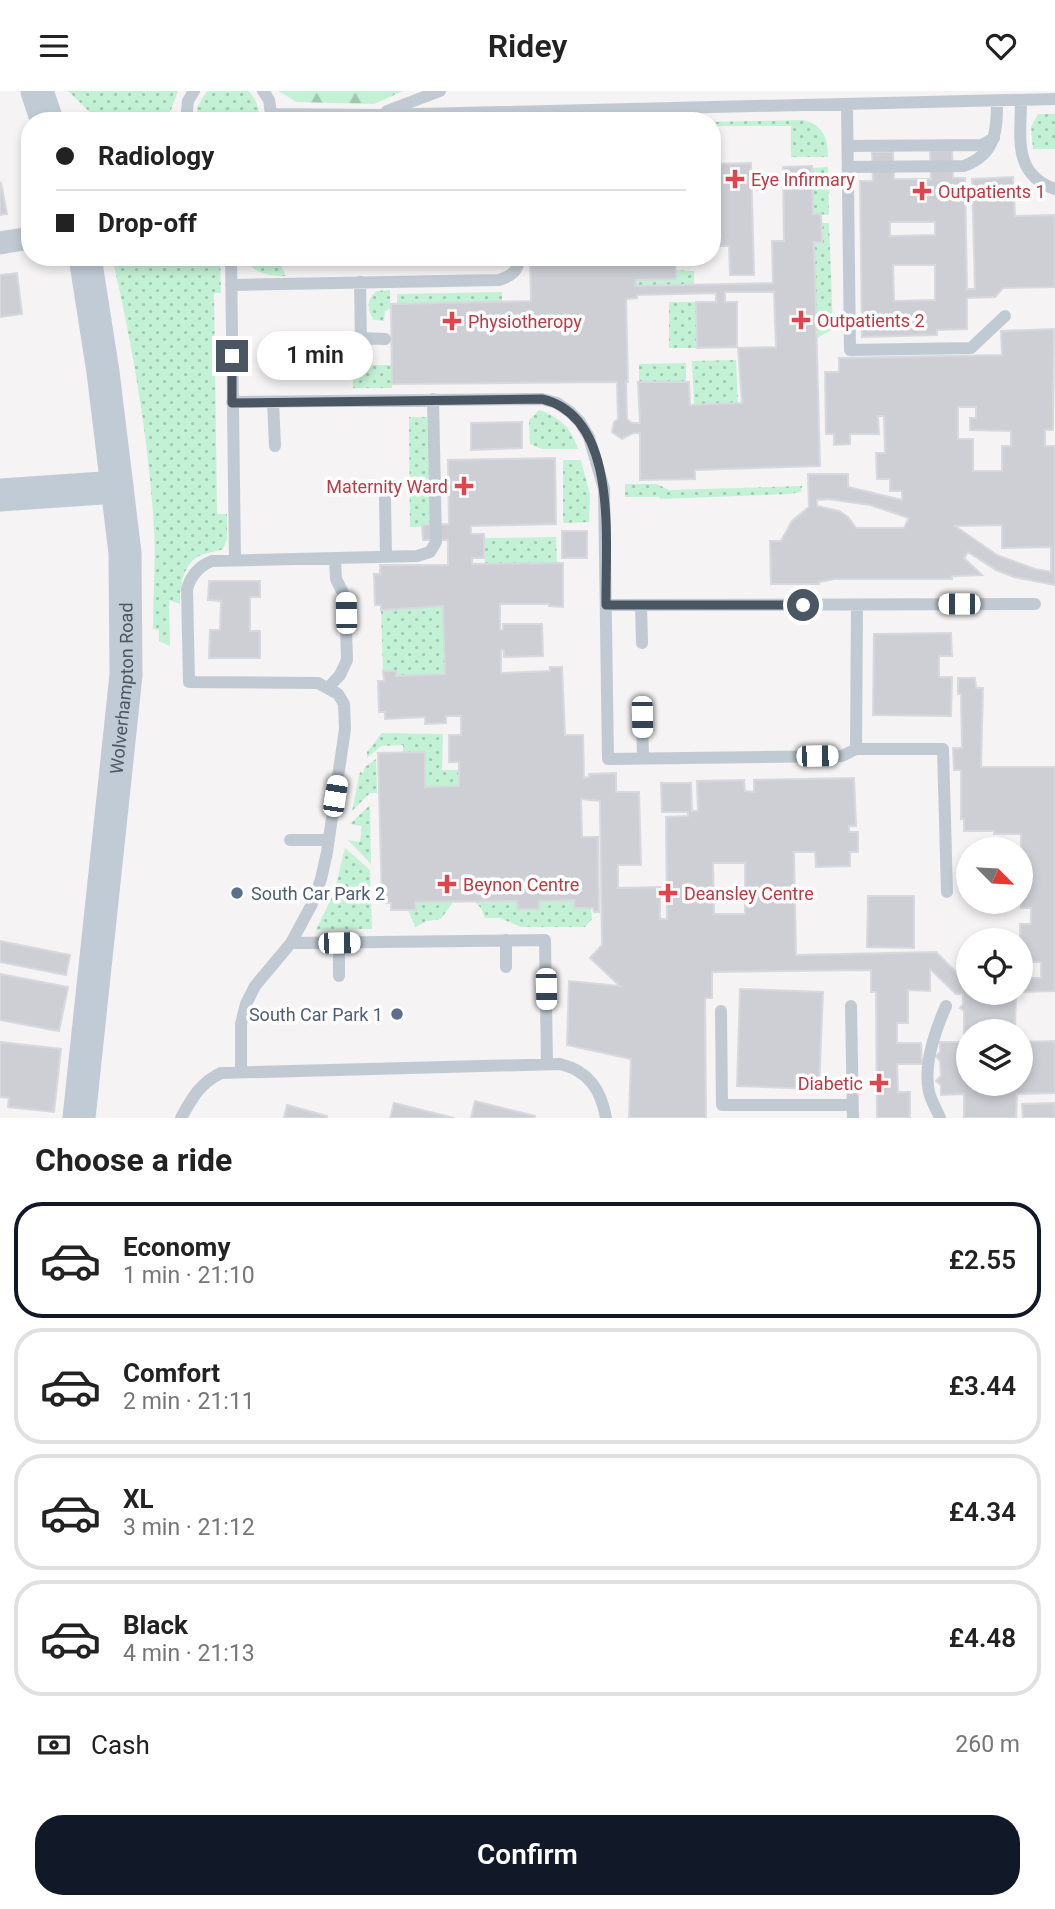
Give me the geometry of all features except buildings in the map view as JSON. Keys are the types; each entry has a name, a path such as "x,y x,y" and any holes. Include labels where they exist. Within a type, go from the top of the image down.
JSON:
{"street":[{"path":"37,91 44,112"},
{"path":"0,243 21,240"},
{"name":"Wolverhampton Road","path":"79,1118 126,675 125,553 95,309 87,266"},
{"path":"0,495 117,487"}],"lane":[{"path":"187,112 188,101 194,91"},
{"path":"263,91 269,100 271,112"},
{"path":"385,112 440,91"},
{"path":"721,113 848,104 1055,99"},
{"path":"1021,100 1021,157 1028,172 1044,185 1055,189"},
{"path":"848,167 964,166 977,161 988,151 994,138 997,101"},
{"path":"848,104 850,350 971,348 1005,316"},
{"path":"848,146 982,145 994,138"},
{"path":"231,266 235,560"},
{"path":"231,285 499,280 515,272 518,266"},
{"path":"336,355 358,352 361,338 360,282"},
{"path":"361,338 385,338"},
{"path":"232,403 433,399 542,399 557,403 580,422 589,437 604,489 608,759 842,756 856,749 943,749 947,892"},
{"path":"241,1071 241,1024 246,1004 255,986 291,943 312,904 321,879 345,729 344,704 338,694 318,683 188,683 187,589 190,579 204,564 212,561 417,556 430,552 436,542 433,399"},
{"path":"273,402 275,446"},
{"path":"385,499 386,557"},
{"path":"328,688 340,675 347,660 345,597 338,587 335,558"},
{"path":"606,605 1035,604"},
{"path":"641,605 642,643"},
{"path":"856,605 856,749"},
{"path":"642,717 643,759"},
{"path":"290,840 329,841"},
{"path":"506,940 506,967"},
{"path":"291,943 545,940 547,1064"},
{"path":"338,975 339,943"},
{"path":"721,1011 722,1105 853,1112 851,1006"},
{"path":"940,1118 929,1092 929,1073 936,1028 946,1006"},
{"path":"181,1118 196,1091 208,1079 221,1073 547,1064 572,1067 585,1074 603,1098 606,1118"}],"green space":[{"path":"68,91 178,91 169,112 90,112"},
{"path":"207,91 249,91 259,112 197,112 197,107"},
{"path":"278,91 403,91 374,104 297,102"},
{"path":"1038,114 1055,114 1055,149 1033,149 1031,127"},
{"path":"721,122 809,122 823,133 828,157 791,157 791,126 721,126"},
{"path":"828,167 829,215 813,214 812,168"},
{"path":"821,223 829,223 833,329 817,338 814,242 822,242"},
{"path":"114,266 220,266 221,293 214,293 217,514 227,514 227,539 223,549 201,555 190,564 182,583 180,604 169,600 170,646 159,641 159,630 153,629 155,539 144,425"},
{"path":"252,266 281,266 286,276 267,275"},
{"path":"675,270 694,271 694,285 636,286 636,280 676,279"},
{"path":"390,290 390,309 385,311 384,321 374,320 369,308 371,297 377,291"},
{"path":"502,292 502,302 397,304 397,294"},
{"path":"669,302 696,302 697,348 669,348"},
{"path":"736,360 738,403 694,405 692,361"},
{"path":"686,363 686,382 639,382 639,364"},
{"path":"353,365 392,365 392,388 353,388"},
{"path":"539,410 564,424 578,449 542,449 530,444 529,420"},
{"path":"409,417 427,417 430,525 420,527 410,527"},
{"path":"563,460 581,460 590,495 589,522 563,523"},
{"path":"625,484 657,484 669,490 802,486 801,492 789,494 660,499 625,497"},
{"path":"556,537 557,563 485,564 484,538"},
{"path":"443,606 445,674 396,676 396,671 383,671 381,610"},
{"path":"382,733 443,734 442,770 459,770 459,786 425,787 425,752 403,752 403,745 381,746 367,758 367,752"},
{"path":"376,759 377,793 370,793 352,811 360,772 363,773 365,767"},
{"path":"370,805 371,864 348,840 360,842 362,826 350,824"},
{"path":"345,848 370,870 372,929 316,930 334,893"},
{"path":"574,900 575,908 591,908 592,919 585,927 521,927 500,918 485,918 474,901 517,901 518,909 539,909 539,901"},
{"path":"415,902 453,902 441,919 427,921 415,927 408,910 415,910"}],"place":[{"name":"Eye Infirmary","path":"735,179"},
{"name":"Outpatients 1","path":"922,191"},
{"name":"Outpatients 2","path":"801,320"},
{"name":"Physiotheropy","path":"452,321"},
{"name":"Maternity Ward","path":"464,486"},
{"name":"Beynon Centre","path":"447,884"},
{"name":"South Car Park 2","path":"237,893"},
{"name":"Deansley Centre","path":"668,893"},
{"name":"South Car Park 1","path":"397,1014"},
{"name":"Diabetic","path":"879,1083"}],"route":[{"path":"232,356 232,403 542,399 557,403 580,422 589,437 604,489 606,605 803,605"}]}
